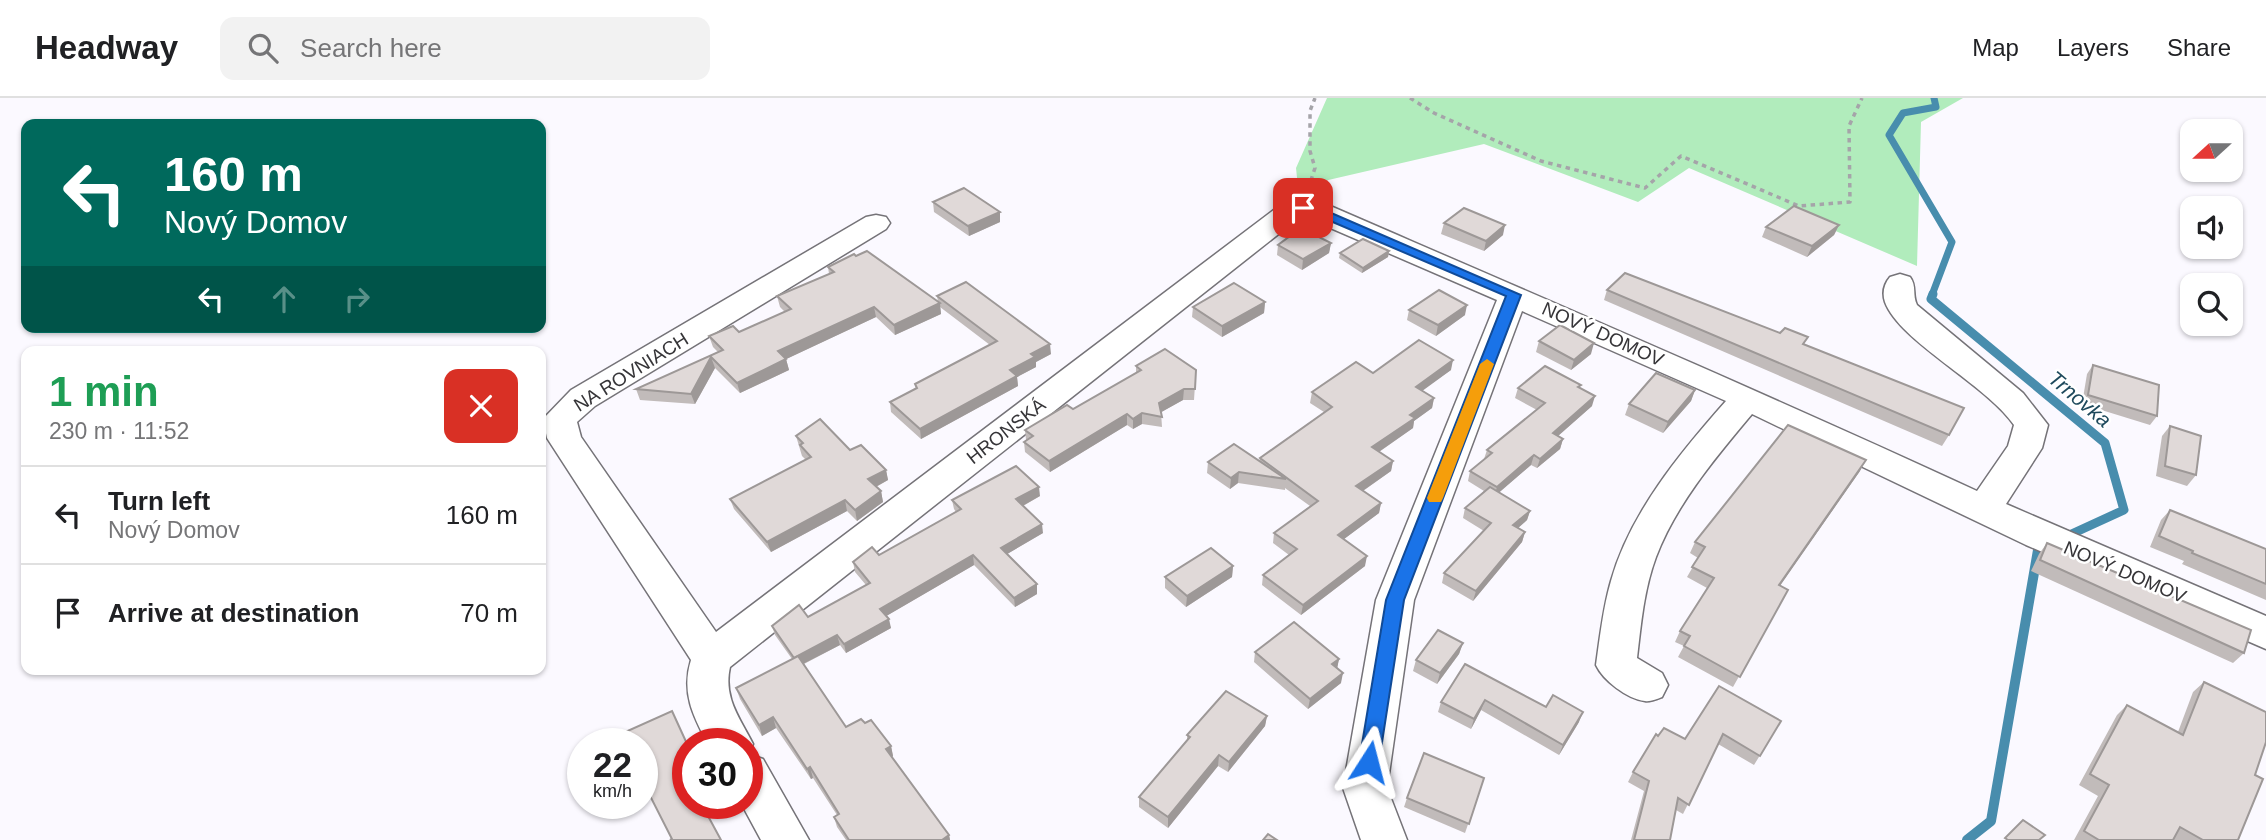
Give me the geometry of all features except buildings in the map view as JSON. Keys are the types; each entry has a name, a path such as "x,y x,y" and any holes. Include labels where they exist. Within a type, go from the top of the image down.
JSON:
{"street":[{"name":"NOVÝ DOMOV","path":"1303,208 1318,211 1514,295 1747,398 2055,542 2266,633"},
{"name":"HRONSKÁ","path":"712,658 1285,215 1303,208"},
{"name":"NA ROVNIACH","path":"712,658 564,438 560,419 583,398 876,223"},
{"path":"1899,284 1899,301 1910,316 2011,400 2025,413 2031,425 2025,448 1984,509"},
{"path":"1384,840 1365,788 1395,600 1514,295"},
{"path":"1647,685 1616,665 1630,577 1648,534 1706,446 1747,398"},
{"path":"712,658 704,677 711,710 722,728"},
{"path":"763,800 786,840"}],"path":[{"path":"1303,208 1315,168 1310,151 1310,111 1315,98"},
{"path":"1410,98 1434,113 1541,161 1646,188 1681,156 1799,206 1850,202 1849,126 1862,98"}],"green space":[{"path":"1327,98 1963,98 1921,122 1917,266 1689,168 1638,202 1484,144 1298,187 1296,168"}],"waterway":[{"name":"Trnovka","path":"1932,295 1952,242 1889,135 1903,113 1936,107 1934,98"},
{"name":"Trnovka","path":"1933,294 1931,299 2105,443 2124,510 2065,537"},
{"name":"Trnovka","path":"1967,840 1991,821 2038,550 2046,546"}],"slow traffic":[{"path":"1435,498 1487,364"}],"route":[{"path":"1303,208 1318,211 1514,295 1395,600 1369,762"}]}
